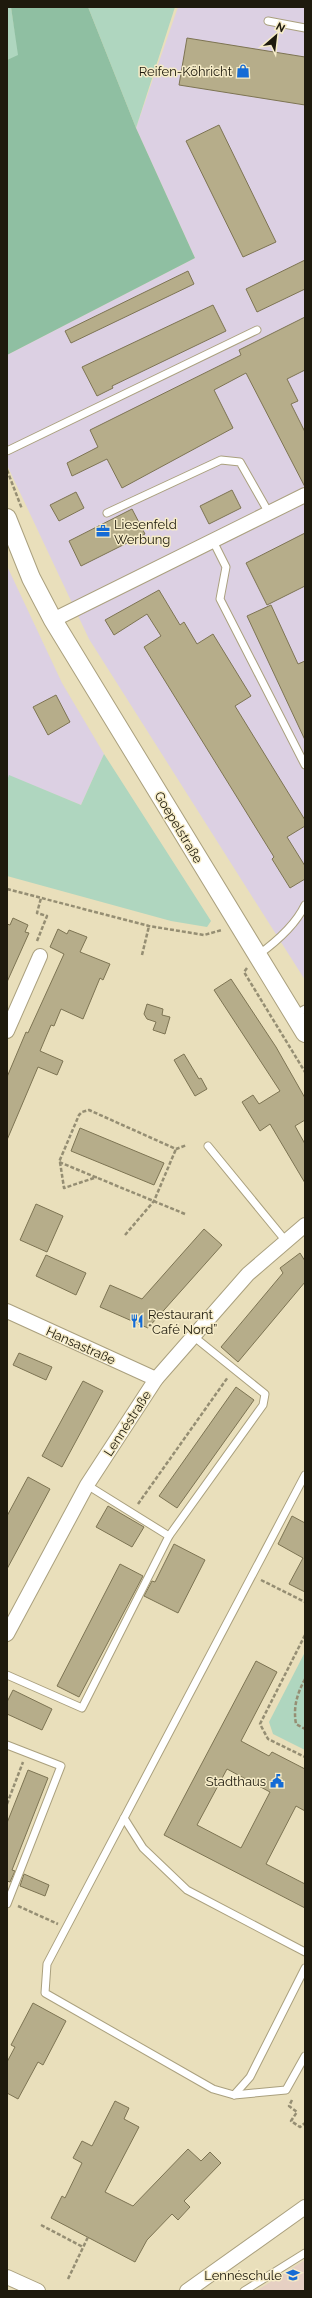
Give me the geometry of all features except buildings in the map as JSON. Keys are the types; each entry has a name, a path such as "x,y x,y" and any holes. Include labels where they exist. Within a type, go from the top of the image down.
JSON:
{"street":[{"path":"53,620 305,495"},
{"name":"Goepelstraße","path":"7,518 31,578 53,620 258,956 299,1012 305,1033"},
{"path":"7,1031 40,956"},
{"name":"Lennéstraße","path":"7,1634 87,1485 156,1379 248,1274 285,1240 305,1225"},
{"name":"Hansastraße","path":"7,1311 156,1379"},
{"path":"187,2291 305,2207"},
{"path":"7,2277 38,2291"}],"lane":[{"path":"268,21 305,28"},
{"path":"7,451 257,330"},
{"path":"107,513 221,460 240,462 268,513"},
{"path":"213,541 226,567 220,599 305,764"},
{"path":"258,956 271,946 298,918 305,905"},
{"path":"208,1146 285,1240"},
{"path":"7,1675 82,1708 169,1536 263,1405 265,1394 193,1336"},
{"path":"305,1475 47,1964 45,1993 213,2089 234,2094 286,2090 305,2056"},
{"path":"87,1485 169,1536"},
{"path":"7,1745 61,1766 8,1903"},
{"path":"124,1818 143,1848 187,1890 305,1952"},
{"path":"234,2094 250,2077 305,1968"},
{"path":"244,2291 305,2253"}],"path":[{"path":"7,889 149,926 204,935 215,933 237,922"},
{"path":"40,956 34,947 47,916 37,913 41,898"},
{"path":"142,955 149,926"},
{"path":"258,956 244,972 305,1072"},
{"path":"97,1177 64,1188 59,1162 79,1115 82,1112 89,1110 176,1149 187,1145"},
{"path":"125,1236 154,1201 176,1149"},
{"path":"59,1162 185,1214"},
{"path":"132,1513 234,1369"},
{"path":"252,1576 305,1602"},
{"path":"305,1635 260,1724 268,1738 305,1757"},
{"path":"305,1679 298,1692 294,1712 296,1724 305,1729"},
{"path":"7,1804 27,1753"},
{"path":"8,1903 66,1927"},
{"path":"286,2090 294,2097 289,2106 297,2112 291,2121 300,2126 305,2124"},
{"path":"41,2225 83,2247"},
{"path":"68,2279 88,2237"}],"shaded area":[{"path":"178,7 305,7 305,980 89,639 7,465 7,355 195,258 136,128"},
{"path":"7,566 62,683 104,754 81,805 10,776 7,781"},
{"name":"Lennéschule","path":"305,2260 305,2291 256,2291"}],"green space":[{"path":"7,7 11,7 19,56 7,60"},
{"path":"11,7 88,7 136,128 195,258 7,355 7,60 18,55"},
{"path":"88,7 175,7 136,128"},
{"path":"104,754 211,921 207,927 171,921 7,876 7,781 9,775 81,805"},
{"path":"305,1652 305,1750 273,1734 269,1722"}],"place":[{"name":"Reifen-Köhricht","path":"243,71"},
{"name":"Liesenfeld Werbung","path":"103,531"},
{"name":"Restaurant “Café Nord”","path":"137,1321"},
{"name":"Stadthaus","path":"277,1781"},
{"name":"Lennéschule","path":"293,2275"}]}
